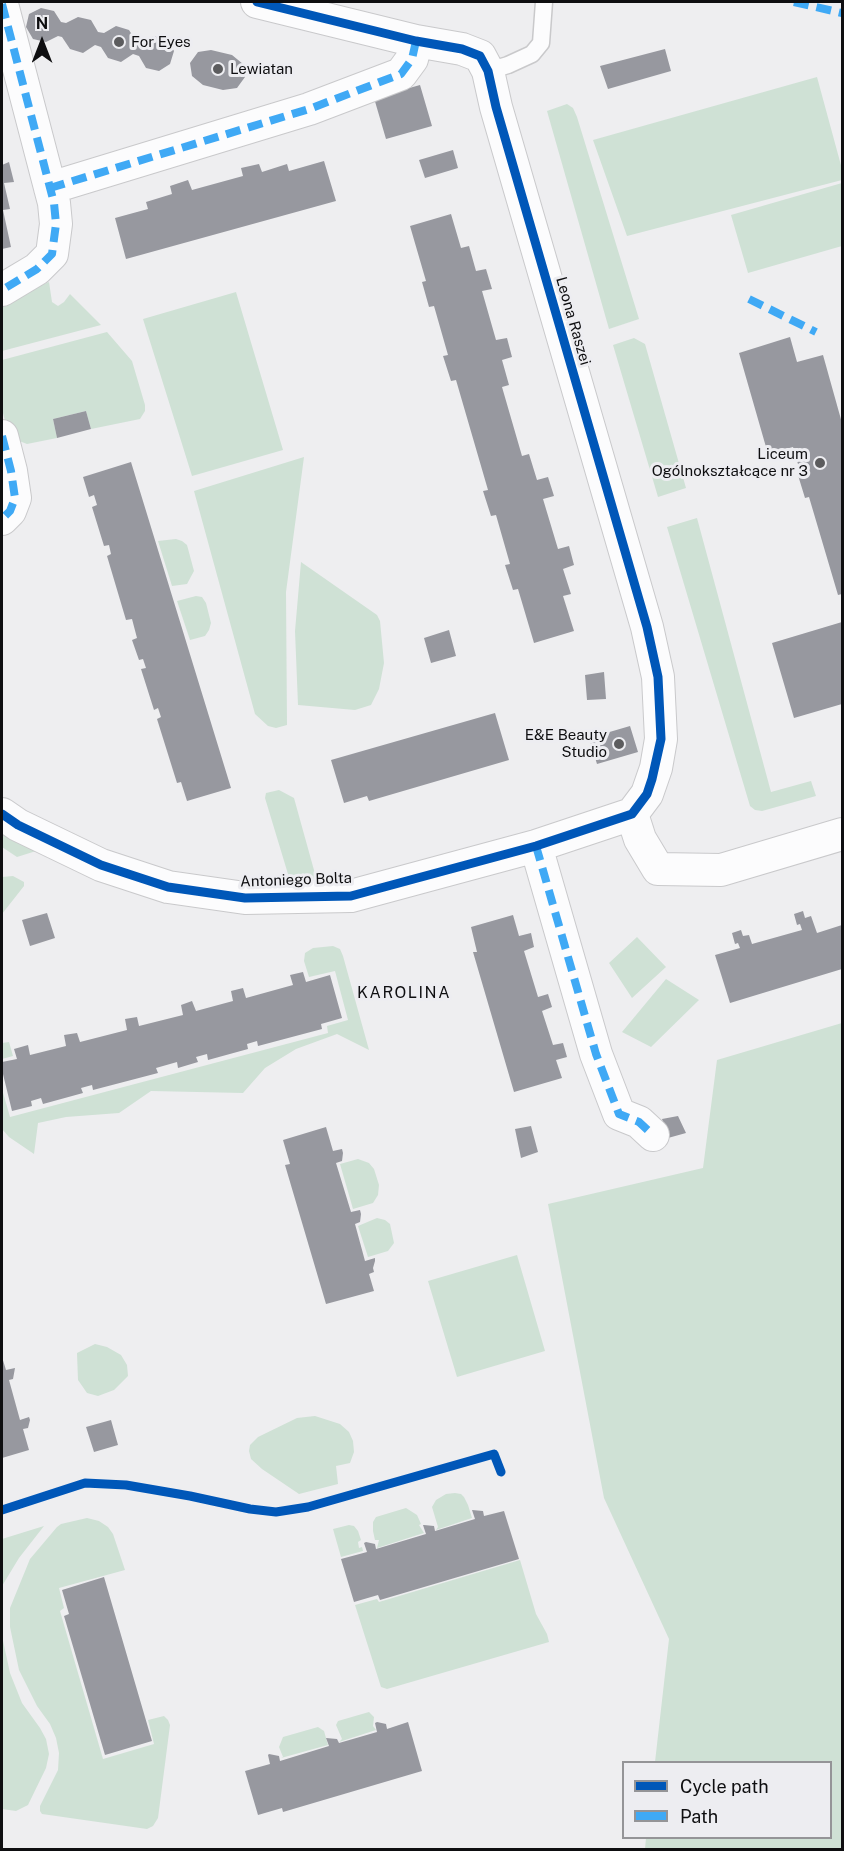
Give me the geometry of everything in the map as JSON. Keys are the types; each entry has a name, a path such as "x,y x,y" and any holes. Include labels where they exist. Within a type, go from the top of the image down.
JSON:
{"street":[{"path":"257,2 416,41 462,49 480,56 488,71"},
{"path":"2,4 50,188 56,224 52,254 37,269 2,290"},
{"path":"50,188 315,108 401,74 412,59 416,41"},
{"name":"Leona Raszei","path":"488,71 496,108 647,627 658,677 661,739 658,758 647,794 632,814"},
{"path":"2,436 15,498 10,511 2,519"},
{"name":"Antoniego Bolta","path":"2,814 18,825 101,865 168,886 244,898 351,896 536,846 632,814"},
{"path":"632,814 640,839 658,869 721,870 843,834"},
{"path":"536,846 596,1054 619,1114 639,1122 653,1135"}],"lane":[{"path":"488,71 532,54 541,44 544,2"}],"green space":[{"path":"817,77 842,169 842,180 627,236 593,140"},
{"path":"567,104 573,108 577,117 639,319 609,329 547,111"},
{"path":"842,183 842,246 748,273 731,215"},
{"path":"49,282 52,302 58,306 70,294 101,325 2,351 2,301"},
{"path":"236,292 283,450 192,476 143,319"},
{"path":"107,332 132,361 145,405 145,411 140,419 91,429 86,411 53,419 57,438 27,444 9,437 2,409 2,360"},
{"path":"634,338 645,344 686,488 658,497 613,345"},
{"path":"304,457 286,592 287,725 276,728 268,726 255,714 194,491"},
{"path":"697,518 771,792 811,781 816,796 762,811 750,806 667,527"},
{"path":"176,539 187,545 194,571 187,584 172,586 158,541"},
{"path":"301,562 377,615 380,621 384,663 379,689 371,705 355,710 298,705 295,631"},
{"path":"196,596 202,597 206,603 211,623 205,636 190,640 177,601"},
{"path":"279,790 294,798 317,881 291,884 265,798 266,793"},
{"path":"2,834 36,851 17,857 2,847"},
{"path":"13,876 24,882 24,886 2,914 2,877"},
{"path":"637,937 666,967 632,998 609,963"},
{"path":"333,946 340,949 343,956 369,1050 337,1034 296,1049 265,1068 243,1093 151,1091 119,1113 66,1117 38,1123 34,1154 9,1137 2,1129 2,1089 10,1117 328,1033 327,1026 348,1020 335,971 309,977 304,961 305,953 313,948"},
{"path":"666,979 699,1000 651,1047 622,1032"},
{"path":"842,1023 842,1849 645,1849 646,1839 832,1839 832,1761 655,1761 669,1639 604,1498 548,1204 703,1168 717,1060"},
{"path":"9,1042 13,1056 2,1059 2,1043"},
{"path":"358,1159 369,1163 374,1169 379,1185 378,1195 373,1203 353,1209 340,1164"},
{"path":"377,1218 390,1224 394,1243 388,1251 368,1257 358,1226"},
{"path":"517,1255 545,1351 457,1377 428,1281"},
{"path":"95,1344 107,1347 121,1355 127,1365 128,1376 114,1390 98,1396 87,1393 78,1380 77,1353"},
{"path":"315,1416 340,1424 349,1432 354,1452 350,1463 336,1466 338,1484 299,1494 251,1459 250,1445 258,1437 297,1418"},
{"path":"455,1493 464,1497 472,1518 436,1530 438,1527 432,1507 436,1500 446,1494"},
{"path":"406,1508 417,1515 424,1533 377,1548 379,1540 375,1540 373,1531 373,1522 376,1517"},
{"path":"87,1518 99,1521 108,1527 113,1534 125,1570 59,1588 64,1608 60,1611 103,1759 154,1744 148,1720 164,1716 170,1725 158,1818 153,1826 147,1829 42,1814 40,1811 40,1806 58,1770 59,1753 50,1724 37,1706 19,1670 10,1627 10,1608 30,1559 57,1527"},
{"path":"44,1526 19,1558 2,1586 2,1539"},
{"path":"354,1526 358,1531 361,1540 358,1542 359,1548 362,1547 363,1551 341,1557 333,1529"},
{"path":"520,1560 536,1614 549,1642 387,1689 381,1687 355,1605 377,1599 379,1602"},
{"path":"2,1636 10,1673 22,1703 46,1739 49,1754 46,1768 28,1805 16,1811 2,1809"},
{"path":"369,1712 374,1717 373,1726 376,1730 339,1742 342,1739 336,1725 338,1721"},
{"path":"318,1727 324,1731 328,1745 281,1758 283,1757 279,1747 283,1737"}],"building":[{"path":"41,8 54,11 61,22 66,23 78,17 91,20 98,32 104,33 116,26 129,30 136,41 142,43 153,36 167,39 174,51 170,64 159,71 146,68 139,56 133,54 121,62 108,58 101,47 95,45 83,53 70,49 62,37 58,36 46,42 33,39 26,27 29,14"},
{"path":"665,49 671,71 608,89 600,66"},
{"path":"211,50 232,55 243,64 245,77 237,88 223,90 203,85 192,76 190,63 198,52"},
{"path":"420,85 432,126 386,139 374,98"},
{"path":"453,150 458,168 425,178 419,160"},
{"path":"324,161 336,201 126,259 115,218 148,209 146,202 172,194 170,186 188,180 192,190 243,176 241,168 259,164 262,172 287,164 289,171"},
{"path":"9,162 14,182 4,183 10,209 3,210 11,247 2,249 2,165"},
{"path":"451,214 461,248 469,246 476,271 486,269 492,289 482,291 496,340 507,338 512,357 502,360 509,385 502,387 522,456 529,454 537,480 548,477 554,496 543,499 558,549 569,546 574,565 563,569 571,594 563,596 574,631 534,643 518,589 513,590 505,565 510,564 496,515 491,516 483,491 488,490 456,380 451,381 443,356 448,355 434,306 429,307 422,282 426,281 410,226"},
{"name":"Liceum Ogólnokształcące nr 3","path":"790,337 797,362 823,355 842,423 842,594 838,595 809,497 805,498 797,472 800,471 793,447 768,454 739,353"},
{"path":"86,411 91,429 57,438 53,419"},
{"path":"131,462 231,788 187,801 181,782 177,783 157,719 161,717 158,708 154,710 141,669 146,668 143,659 139,660 132,640 137,638 132,619 126,620 107,556 111,554 109,545 104,546 92,507 97,505 94,495 89,497 83,477"},
{"path":"842,622 842,704 794,718 772,643"},
{"path":"449,630 456,656 431,663 424,638"},
{"path":"604,672 606,699 587,700 585,675"},
{"path":"495,713 509,760 369,801 367,796 344,803 331,760"},
{"path":"630,726 638,752 597,764 589,738"},
{"path":"803,911 805,918 811,916 817,933 842,925 842,969 730,1003 715,955 740,948 738,943 735,944 732,933 741,930 743,936 749,935 752,944 802,930 800,924 797,925 794,914"},
{"path":"47,913 55,938 30,946 22,920"},
{"path":"513,915 519,936 531,933 534,947 524,951 538,997 548,994 552,1007 542,1011 553,1045 563,1043 567,1057 556,1060 562,1078 514,1092 473,952 477,952 471,927"},
{"path":"303,972 306,982 330,975 342,1018 321,1024 322,1029 258,1046 257,1041 247,1044 248,1049 208,1060 207,1054 196,1057 198,1062 178,1068 177,1062 156,1068 158,1073 93,1090 92,1085 81,1088 83,1093 43,1104 41,1098 31,1101 32,1106 12,1111 2,1062 17,1059 14,1049 28,1045 30,1055 66,1046 64,1035 77,1033 80,1042 127,1030 125,1019 137,1017 139,1026 183,1015 181,1005 192,1001 196,1011 233,1001 231,991 243,988 246,998 293,985 290,975"},
{"path":"678,1116 686,1133 668,1138 662,1119"},
{"path":"531,1126 538,1152 521,1158 515,1129"},
{"path":"326,1127 333,1151 342,1149 342,1161 336,1163 351,1212 360,1210 360,1222 355,1224 365,1261 375,1258 375,1261 374,1272 369,1274 374,1291 326,1304 285,1165 290,1164 283,1140"},
{"path":"2,1357 6,1370 15,1368 13,1379 9,1380 20,1420 29,1417 30,1420 28,1428 23,1429 29,1450 2,1458"},
{"path":"111,1420 118,1445 94,1452 86,1427"},
{"path":"472,1510 483,1511 484,1516 504,1511 519,1559 380,1600 378,1595 354,1602 341,1559 367,1552 364,1543 366,1542 375,1544 376,1549 426,1534 423,1525 434,1526 435,1531 475,1519"},
{"path":"104,1577 152,1741 105,1755 64,1616 69,1614 62,1590"},
{"path":"408,1722 422,1771 283,1812 282,1808 258,1815 245,1771 270,1764 269,1754 279,1756 280,1761 329,1746 326,1738 337,1739 339,1743 377,1732 375,1723 386,1724 387,1729"}],"marked path":[{"path":"794,2 842,13"},
{"path":"2,4 54,203 56,224 52,254 37,269 2,290"},
{"path":"50,188 309,109 401,74 412,59 416,41"},
{"path":"749,299 816,332"},
{"path":"2,436 15,498 10,511 2,519"},
{"path":"536,846 596,1054 619,1114 639,1122 653,1135"}],"cycle path":[{"path":"2,814 18,825 101,865 168,887 245,898 351,896 536,846 632,814 647,794 652,779 661,739 658,677 647,627 496,107 488,71 480,56 462,49 416,41 257,2"},
{"path":"2,1510 85,1483 126,1485 276,1512 308,1507 494,1454 501,1472"}],"place":[{"name":"For Eyes","path":"119,42"},
{"name":"Lewiatan","path":"218,69"},
{"name":"Liceum Ogólnokształcące nr 3","path":"820,463"},
{"name":"E&E Beauty Studio","path":"619,744"}],"district":[{"name":"KAROLINA","path":"404,993"}]}
